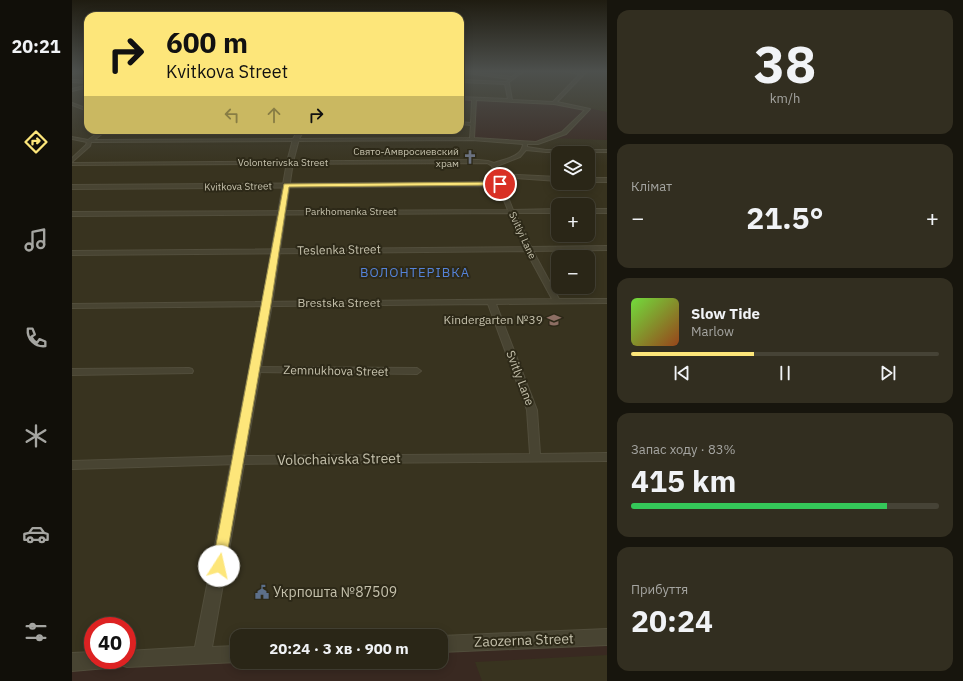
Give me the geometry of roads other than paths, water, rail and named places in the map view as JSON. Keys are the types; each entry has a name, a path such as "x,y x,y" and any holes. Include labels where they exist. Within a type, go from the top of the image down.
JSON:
{"street":[{"path":"472,139 474,103"},
{"path":"494,166 518,156 525,146 538,143 564,133 588,109 551,103"},
{"path":"72,104 84,108"},
{"path":"79,106 84,105"},
{"path":"464,123 472,124"},
{"path":"72,164 88,145 89,141 99,134"},
{"path":"202,655 267,304 290,162 299,134"},
{"path":"72,138 89,141 472,139 551,150"},
{"path":"595,151 607,151"},
{"name":"Volonterivska Street","path":"72,164 478,161 488,162 494,166"},
{"name":"Svitlyi Lane","path":"494,166 500,184 528,248 557,302"},
{"path":"497,175 551,179"},
{"path":"595,180 607,180"},
{"name":"Kvitkova Street","path":"72,187 500,184"},
{"name":"Parkhomenka Street","path":"72,214 282,211 551,211"},
{"path":"595,211 607,211"},
{"name":"Teslenka Street","path":"72,253 607,248"},
{"name":"Brestska Street","path":"72,306 607,301"},
{"name":"Svitly Lane","path":"490,302 532,410 535,458"},
{"name":"Zemnukhova Street","path":"254,370 417,371"},
{"path":"72,372 189,371"},
{"name":"Volochaivska Street","path":"72,465 238,460 607,457"},
{"name":"Zaozerna Street","path":"448,644 607,637"},
{"path":"136,659 230,654"},
{"path":"72,662 84,661"}],"place":[{"name":"Свято-Амвросиевский храм","path":"470,157"},
{"name":"Kindergarten №39","path":"554,320"},
{"name":"Укрпошта №87509","path":"262,592"}],"district":[{"name":"ВОЛОНТЕРІВКА","path":"415,272"}]}
